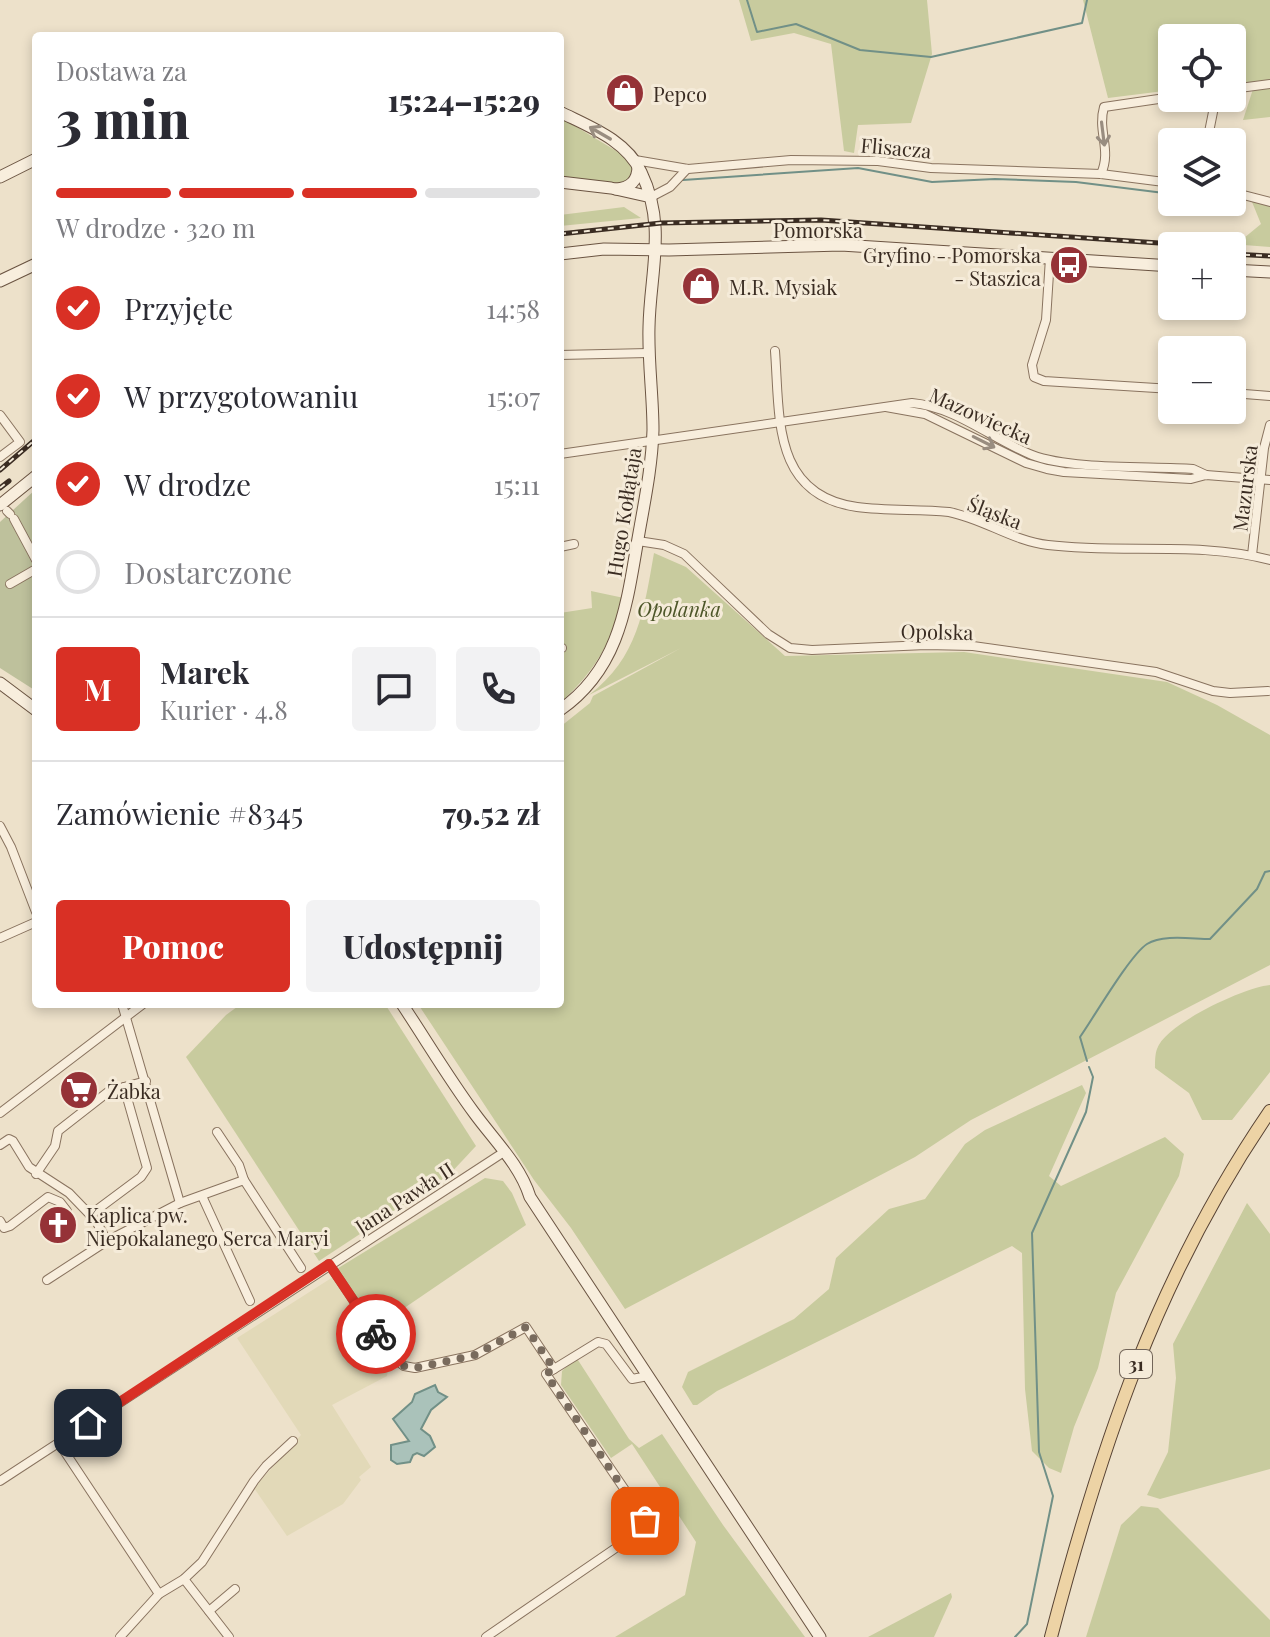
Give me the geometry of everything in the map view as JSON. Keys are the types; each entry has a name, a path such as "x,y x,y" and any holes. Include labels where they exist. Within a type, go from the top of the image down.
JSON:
{"main road":[{"name":"31","path":"1051,1637 1092,1485 1135,1365 1179,1267 1228,1178 1270,1111"}],"street":[{"path":"1246,87 1270,84"},
{"path":"1101,174 1106,161 1101,117 1104,107 1158,99"},
{"name":"Flisacza","path":"564,114 602,133 637,163 651,197 657,250"},
{"name":"Flisacza","path":"637,163 688,169 791,160 863,161 933,168 1101,174 1158,181"},
{"path":"0,177 32,161"},
{"path":"611,188 630,185 636,177 637,163"},
{"path":"564,182 651,197 670,187 688,169"},
{"path":"1246,196 1270,202"},
{"name":"Pomorska","path":"564,254 604,249 841,245 1158,265"},
{"name":"Hugo Kołłątaja","path":"564,706 587,685 613,646 622,626 650,472 652,440 648,353 650,299 657,250"},
{"path":"1050,258 1046,320 1032,371 1034,377 1044,381 1158,388"},
{"path":"0,281 32,266"},
{"path":"1246,271 1270,272"},
{"name":"Śląska","path":"775,351 785,452 809,486 837,503 949,512 964,515 1016,538 1049,545 1252,555 1270,560"},
{"path":"564,355 648,353"},
{"path":"1246,394 1270,396"},
{"name":"Mazowiecka","path":"564,453 885,407 925,414 1026,463 1047,469 1191,479 1206,475 1266,479"},
{"path":"0,415 20,442 0,457"},
{"name":"Mazurska","path":"1252,555 1266,479 1270,425"},
{"path":"32,481 8,512 32,553"},
{"name":"Opolska","path":"638,541 664,545 684,554 768,634 790,648 973,646 1156,672 1213,691 1268,691"},
{"path":"564,546 574,544"},
{"path":"10,584 32,571"},
{"path":"0,683 32,707"},
{"path":"0,826 32,902"},
{"path":"0,938 32,924"},
{"path":"124,1008 180,1203"},
{"path":"0,1113 138,1008"},
{"path":"405,1008 820,1637"},
{"path":"36,1174 55,1146 58,1131 108,1092 146,1081"},
{"path":"90,1215 141,1177 147,1168 124,1087"},
{"path":"217,1132 301,1268"},
{"path":"0,1145 9,1139 13,1141 36,1174 69,1193 90,1215 107,1241"},
{"name":"Jana Pawła II","path":"0,1481 501,1154"},
{"path":"47,1280 107,1241 180,1203 244,1180"},
{"path":"202,1196 250,1301"},
{"path":"0,1221 4,1228 10,1226 48,1197 60,1202 67,1211"},
{"path":"329,1264 390,1355 404,1366 415,1368 475,1355 526,1327 550,1372 642,1515 645,1526 642,1530 486,1637"},
{"path":"550,1372 598,1342 606,1344 632,1379 648,1376"},
{"path":"120,1637 159,1594 184,1579 211,1552 260,1473 293,1441"},
{"path":"59,1443 159,1594"},
{"path":"184,1579 229,1637"},
{"path":"209,1611 235,1589"}],"shaded area":[{"path":"333,1277 389,1365 387,1376 332,1405 371,1467 359,1477 361,1480 343,1504 287,1536 254,1488 301,1435 237,1338"}],"green space":[{"path":"739,0 927,0 932,54 911,123 858,125 854,153 844,151 831,44 794,33 751,41"},
{"path":"1083,0 1270,0 1270,81 1246,83 1246,24 1158,24 1158,92 1108,98"},
{"path":"1270,87 1270,117 1243,120 1253,89"},
{"path":"564,119 620,151 631,162 634,170 626,184 564,176"},
{"path":"1250,197 1270,205 1270,247 1246,245 1246,236 1261,224"},
{"path":"624,207 641,218 564,226 564,214"},
{"path":"32,493 32,688 0,668 0,522"},
{"name":"Opolanka","path":"654,553 686,567 785,656 964,652 1167,682 1217,705 1270,735 1270,965 971,1120 915,1157 625,1309 571,1228 534,1180 421,1008 564,1008 564,724 590,703 593,696 681,648 589,695 605,681 628,649 647,594"},
{"path":"591,591 624,598 600,655 564,699 564,612 592,608"},
{"path":"1270,985 1270,1072 1232,1120 1202,1120 1189,1093 1155,1068 1157,1049 1175,1029 1207,1008 1243,992"},
{"path":"236,1008 388,1008 476,1146 448,1176 319,1261 186,1057"},
{"path":"1082,1085 1086,1093 1049,1176 1061,1186 1165,1137 1184,1154 1179,1176 1116,1293 1098,1368 1074,1427 1061,1473 1049,1468 1032,1451 1025,1389 1022,1253 1012,1246 693,1405 682,1387 688,1372 794,1319 829,1289 836,1258 889,1209 925,1199 965,1144 985,1130"},
{"path":"485,1178 503,1181 512,1193 526,1225 375,1328 335,1270"},
{"path":"1247,1203 1270,1234 1270,1469 1160,1499 1147,1495 1168,1452 1176,1378 1173,1344"},
{"path":"576,1357 629,1439 639,1448 662,1434 723,1525 805,1637 615,1637 685,1595 696,1542 632,1444 611,1458 561,1385 562,1371"},
{"path":"1141,1506 1158,1508 1270,1620 1270,1637 1086,1637 1121,1525"},
{"path":"951,1593 934,1637 868,1637"}],"water":[{"path":"435,1385 438,1392 447,1397 431,1410 421,1429 430,1436 435,1447 424,1456 417,1453 410,1462 397,1464 391,1460 391,1445 409,1441 393,1419 412,1402 415,1394"}],"waterway":[{"path":"747,0 757,32 796,24 860,50 931,57 1082,23 1087,0"},
{"path":"683,180 858,168 932,182 995,179 1076,182 1158,192"},
{"path":"1087,1061 1080,1037 1140,950 1161,939 1210,939 1257,889 1265,872 1270,871"},
{"path":"1015,1637 1027,1624 1053,1496 1039,1452 1032,1233 1086,1112 1093,1077 1089,1067"}],"railway":[{"path":"564,234 661,223 821,220 1158,243"},
{"path":"1246,255 1270,256"},
{"path":"0,470 32,442"},
{"path":"0,488 9,481"}],"way so far":[{"path":"376,1334 390,1355 404,1366 415,1368 475,1355 526,1327 554,1369 546,1374 645,1521"}],"place":[{"name":"Pepco","path":"625,93"},
{"name":"Gryfino - Pomorska - Staszica","path":"1069,265"},
{"name":"M.R. Mysiak","path":"701,286"},
{"name":"Żabka","path":"79,1090"},
{"name":"Kaplica pw. Niepokalanego Serca Maryi","path":"58,1225"}],"route":[{"path":"88,1423 329,1264 376,1334"}]}
